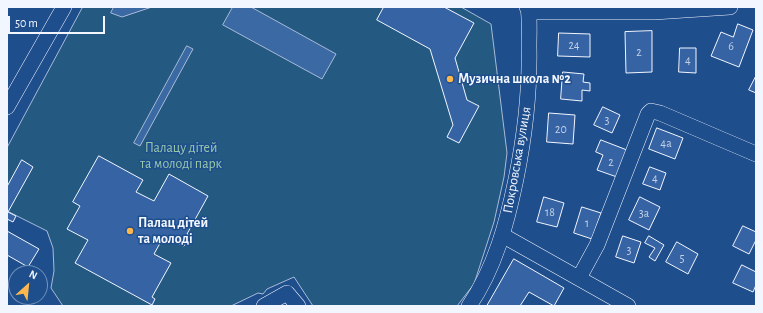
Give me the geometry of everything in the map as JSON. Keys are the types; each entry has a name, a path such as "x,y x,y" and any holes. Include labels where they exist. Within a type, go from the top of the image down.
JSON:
{"street":[{"path":"7,107 12,88 64,7"},
{"path":"528,9 654,12 730,7"},
{"name":"Покровська вулиця","path":"469,306 481,287 496,255 513,195 522,150 528,99 530,60 528,9"},
{"path":"579,278 597,245 648,114 651,111 756,154"},
{"path":"502,235 628,306"},
{"path":"264,306 286,293 298,306"}],"green space":[{"name":"Палацу дітей та молоді парк","path":"83,7 461,7 491,24 507,153 504,177 494,222 474,284 457,306 313,306 294,277 267,289 263,294 258,293 231,306 63,306 51,288 54,271 53,248 47,231 7,211 7,148"}],"shaded area":[{"path":"114,7 152,7 122,17 111,13"},
{"path":"233,7 251,7 336,54 322,79 223,25"},
{"path":"187,46 193,49 140,146 134,143"}],"building":[{"name":"Музична школа №2","path":"384,7 444,7 474,23 455,58 467,100 479,106 459,143 447,137 453,125 430,49 377,20"},
{"path":"738,24 753,30 739,67 711,56 721,32 733,37"},
{"path":"652,31 652,72 626,73 625,32"},
{"path":"559,33 590,34 590,57 558,56"},
{"path":"680,48 696,48 696,73 679,72"},
{"path":"563,72 584,74 583,82 590,83 590,91 582,90 582,101 561,99"},
{"path":"756,76 756,93 749,90"},
{"path":"603,107 620,115 612,133 594,125"},
{"path":"549,113 575,115 573,144 547,142"},
{"path":"657,128 683,138 675,159 649,149"},
{"path":"601,140 627,150 617,177 597,170 603,155 596,152"},
{"name":"Палац дітей та молоді","path":"99,156 143,180 136,192 154,201 169,174 208,196 187,234 190,236 184,246 164,236 154,254 171,263 152,297 155,299 152,305 75,263 88,240 67,229 80,206 73,202"},
{"path":"22,160 33,167 8,212 16,216 13,222 7,219 7,187"},
{"path":"650,167 666,173 660,190 643,184"},
{"path":"544,197 564,203 557,227 537,222"},
{"path":"640,197 660,207 649,230 629,220"},
{"path":"582,207 601,213 592,239 574,233"},
{"path":"743,226 756,232 756,240 749,254 733,246"},
{"path":"7,231 39,249 29,265 24,265 7,255"},
{"path":"623,236 641,242 634,263 616,257"},
{"path":"649,236 664,245 655,261 649,257 655,248 645,243"},
{"path":"677,242 698,254 688,274 666,262"},
{"path":"514,259 564,288 554,306 529,292 520,306 487,306"},
{"path":"742,265 756,272 756,285 753,292 733,283"}],"place":[{"name":"Музична школа №2","path":"450,79"},
{"name":"Палац дітей та молоді","path":"130,231"}]}
